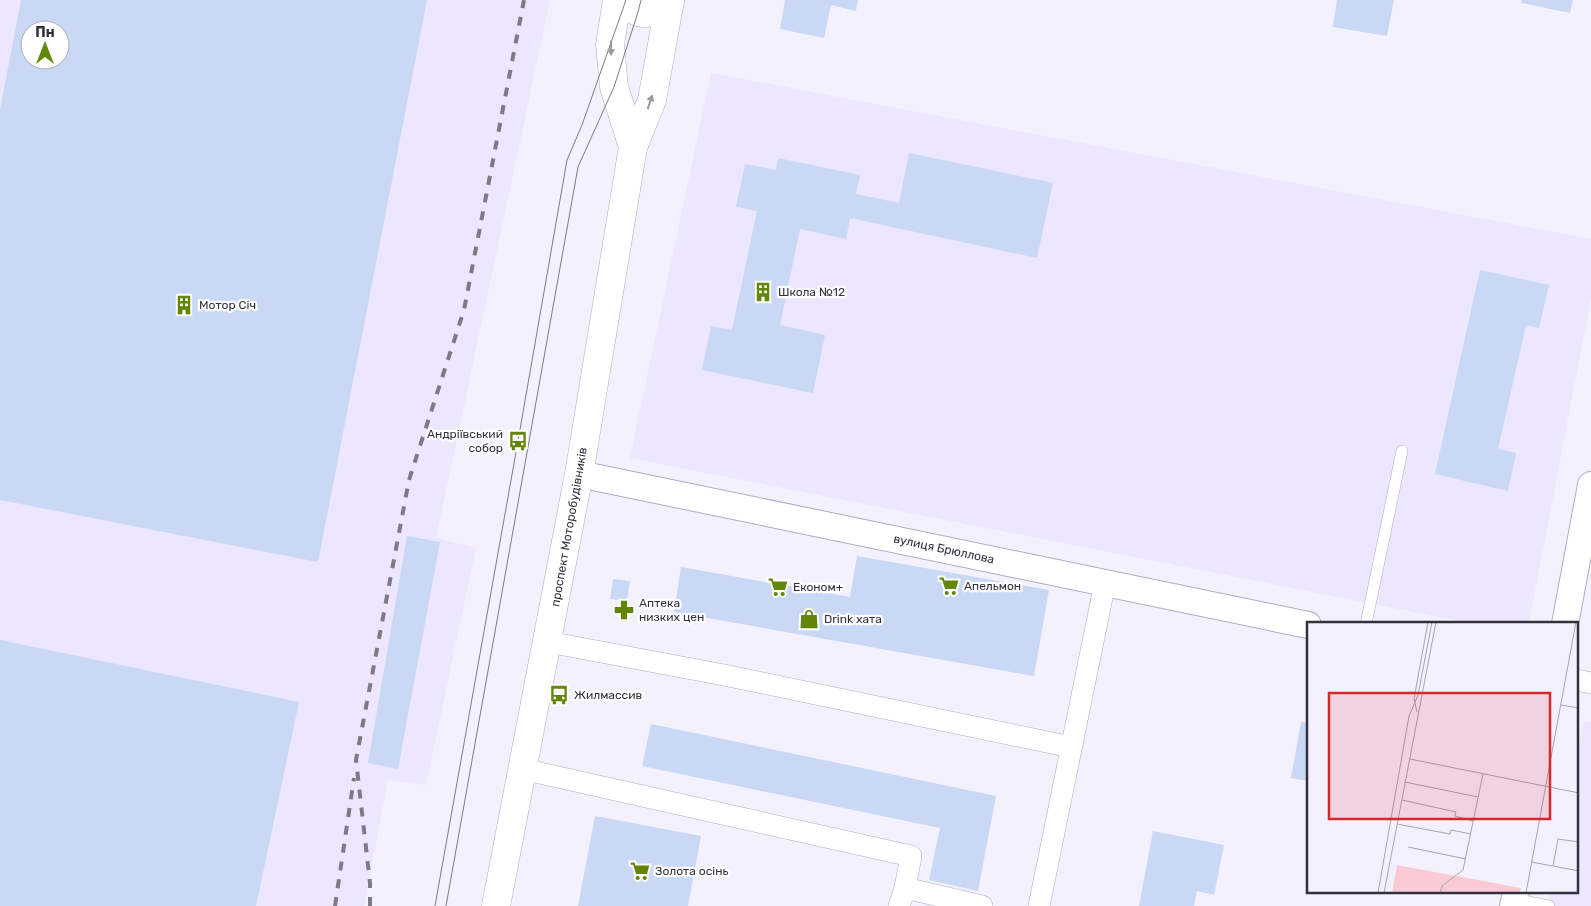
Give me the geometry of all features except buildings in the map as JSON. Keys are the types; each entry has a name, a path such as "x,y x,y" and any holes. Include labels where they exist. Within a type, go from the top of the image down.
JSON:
{"main road":[{"name":"проспект Моторобудівників","path":"617,0 610,45 614,86 633,147"},
{"path":"622,0 638,12 646,14 656,11 670,1"},
{"name":"проспект Моторобудівників","path":"496,906 580,474 633,147 652,100 670,1"}],"street":[{"name":"вулиця Брюллова","path":"580,474 1307,624"},
{"path":"1565,622 1591,485"},
{"path":"1039,906 1105,582"},
{"path":"548,642 724,675 1071,747"},
{"path":"1578,680 1591,683"},
{"path":"522,769 911,856 902,897 982,906"}],"lane":[{"path":"1366,622 1402,451"},
{"path":"1514,899 1549,906"}],"shaded area":[{"path":"0,0 550,0 436,538 476,548 426,785 388,780 364,906 0,906"},
{"path":"711,73 1591,239 1591,298 1529,622 1465,622 630,458"},
{"path":"1584,721 1591,722 1591,906 1547,906 1550,894 1578,894 1578,750"}],"tram line":[{"path":"435,906 567,160 582,125 626,0"},
{"path":"446,906 578,167 614,87 641,0"}],"railway":[{"path":"370,906 370,883 356,760 409,480 464,310 524,0"},
{"path":"335,906 354,778"}],"place":[{"name":"Школа №12","path":"763,292"},
{"name":"Мотор Січ","path":"184,305"},
{"name":"Андріївський собор","path":"518,441"},
{"name":"Апельмон","path":"949,586"},
{"name":"Економ+","path":"778,587"},
{"name":"Аптека низких цен","path":"624,610"},
{"name":"Drink хата","path":"809,619"},
{"name":"Жилмассив","path":"559,695"},
{"name":"Золота осінь","path":"640,871"}]}
